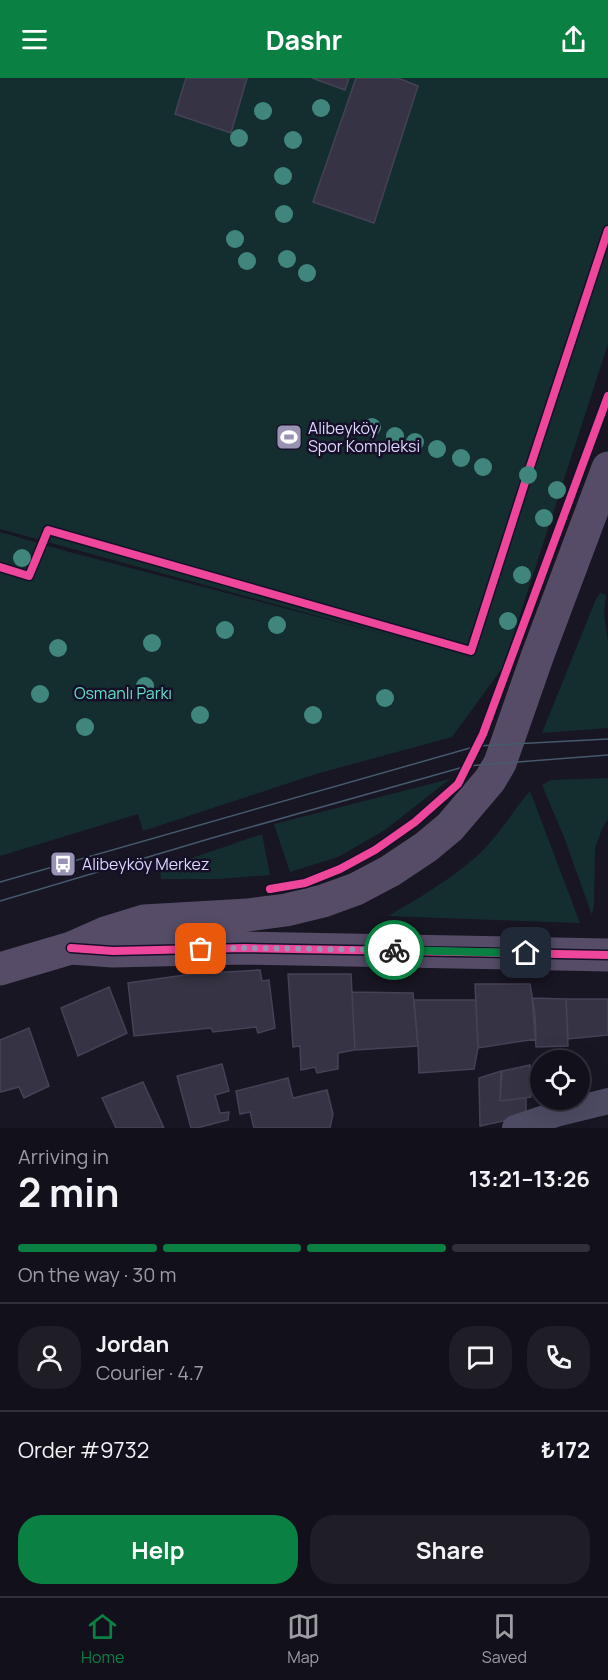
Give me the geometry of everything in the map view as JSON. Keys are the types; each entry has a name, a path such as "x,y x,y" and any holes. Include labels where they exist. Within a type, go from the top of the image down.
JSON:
{"main road":[{"path":"0,969 70,948 105,933 144,921 248,915 286,910 323,901 356,889 390,871 426,847 450,827 479,795 500,763 608,468"},
{"path":"70,948 113,951 245,948 608,955"}],"street":[{"path":"515,1128 556,1114 608,1101"}],"green space":[{"name":"Alibeyköy Spor Kompleksi","path":"0,78 608,78 608,344 503,667 452,737 316,774 143,831 138,814 0,856 0,532 402,639 0,529"},
{"path":"600,593 606,595 604,614 608,642 608,728 542,733 596,599"},
{"path":"608,778 608,819 595,848 592,915 564,837 542,785 551,780"},
{"path":"450,779 385,830 338,857 290,872 274,824"},
{"path":"530,791 580,923 388,916 467,865 492,841"},
{"path":"262,834 270,875 218,879 161,879 160,869"}],"building":[{"path":"186,78 247,78 231,133 175,114"},
{"path":"312,78 349,78 345,90"},
{"path":"356,78 398,78 418,86 374,223 313,202"},
{"path":"260,970 262,981 269,980 275,1028 258,1033 256,1027 213,1032 211,1028 134,1036 128,983 192,974"},
{"path":"288,974 351,974 355,1050 338,1053 338,1069 317,1073 315,1067 301,1070 300,1046 293,1047"},
{"path":"475,984 530,984 535,1013 536,1039 478,1048"},
{"path":"109,987 127,1033 78,1056 61,1008"},
{"path":"352,992 413,993 418,1046 355,1050"},
{"path":"532,998 566,999 568,1046 536,1047"},
{"path":"566,999 608,999 608,1035 568,1039"},
{"path":"414,1000 476,1000 478,1048 474,1069 419,1073"},
{"path":"29,1028 49,1086 24,1098 19,1087 1,1092 0,1040"},
{"path":"222,1064 229,1091 215,1095 220,1113 229,1112 228,1120 191,1128 177,1076"},
{"path":"530,1065 530,1097 500,1101 502,1071"},
{"path":"501,1071 500,1101 526,1098 526,1116 480,1126 479,1078"},
{"path":"288,1078 293,1098 327,1090 333,1114 330,1128 254,1128 250,1112 240,1114 236,1091"},
{"path":"143,1082 164,1128 116,1128 102,1098"}],"tram line":[{"path":"0,882 477,746 608,739"},
{"path":"0,901 467,766 608,755"}],"cycle path":[{"path":"0,567 29,576 48,530 471,651 608,230"},
{"path":"270,889 305,883 340,869 375,850 415,822 458,784 483,734 608,396"},
{"path":"71,948 113,951 245,948 608,955"}],"way so far":[{"path":"201,949 394,950"}],"place":[{"name":"Alibeyköy Spor Kompleksi","path":"289,437"},
{"name":"Alibeyköy Merkez","path":"63,864"}],"route":[{"path":"394,950 526,953"}],"park label":[{"name":"Osmanlı Parkı","path":"123,693"}]}
